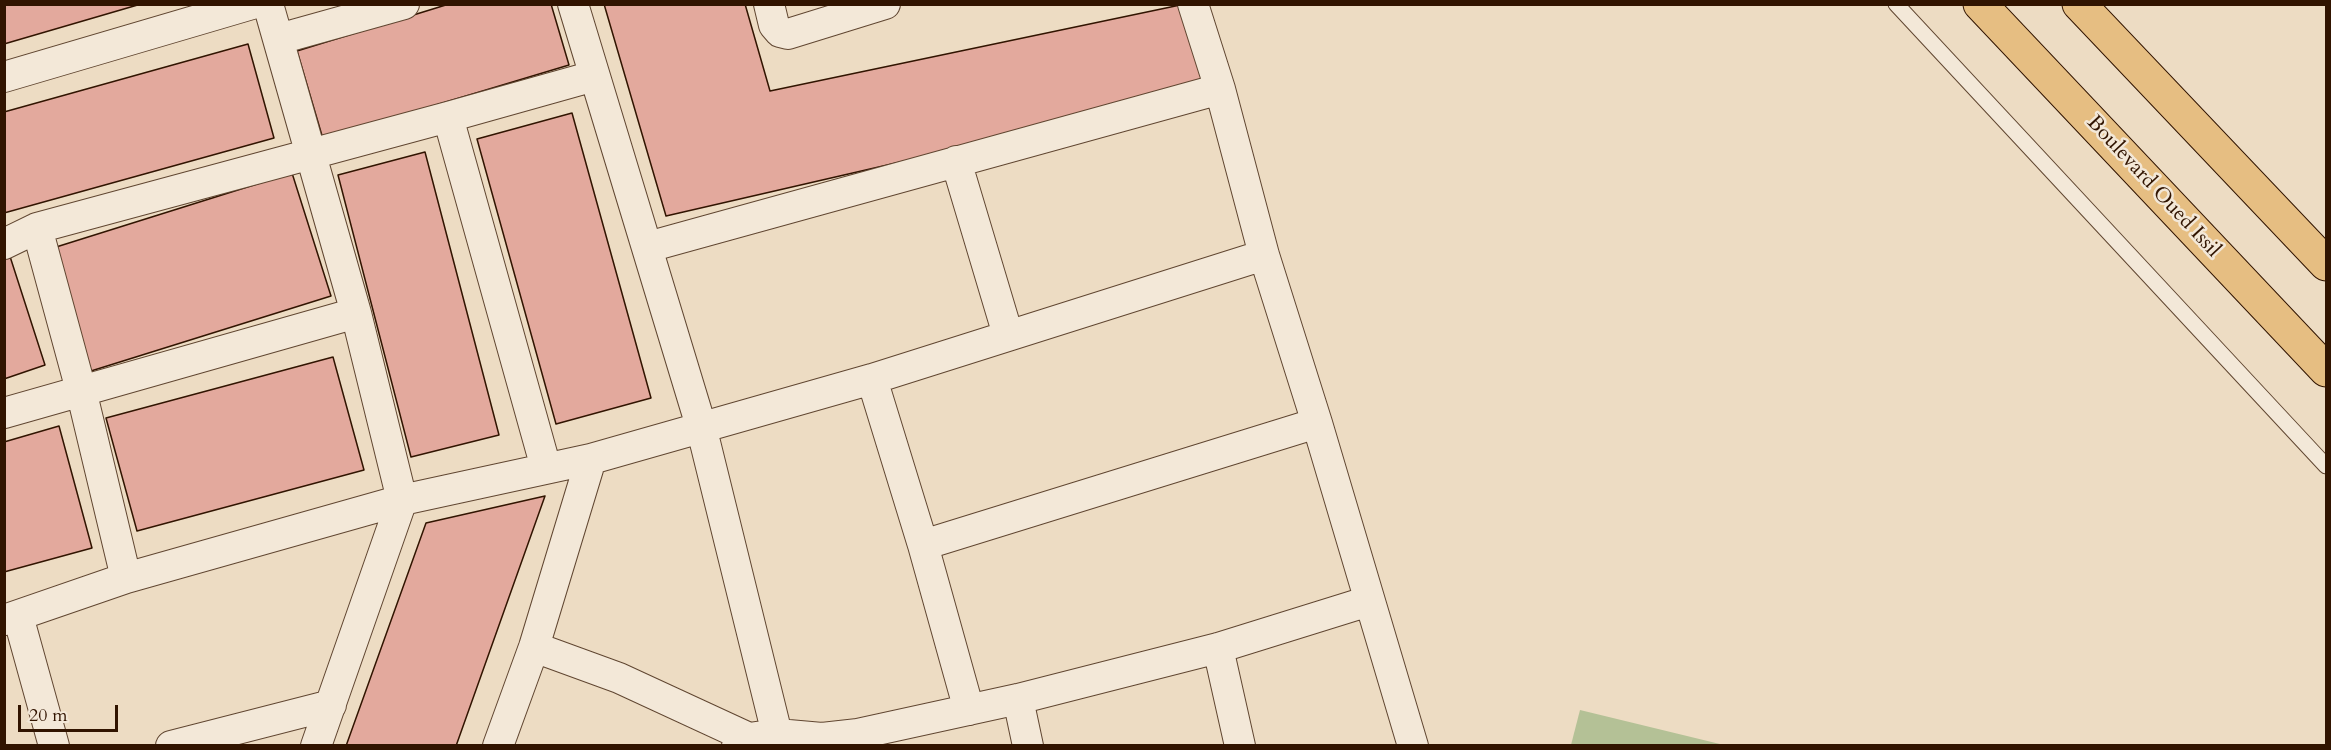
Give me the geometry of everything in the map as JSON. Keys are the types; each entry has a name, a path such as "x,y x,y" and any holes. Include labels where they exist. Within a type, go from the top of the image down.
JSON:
{"main road":[{"name":"Boulevard Oued Issil","path":"1980,4 2326,370"},
{"path":"2079,4 2326,264"}],"street":[{"path":"4,77 252,4"},
{"path":"268,4 356,313 402,500 316,746"},
{"path":"279,39 404,4"},
{"path":"573,4 701,426 754,739"},
{"path":"769,4 774,25 780,32 788,34 885,4"},
{"path":"1193,4 1220,89 1264,255 1317,423 1413,746"},
{"path":"4,244 37,228 310,155 594,75"},
{"path":"648,247 1220,89"},
{"path":"448,117 546,468"},
{"path":"956,161 1008,335"},
{"path":"37,228 81,390 126,578"},
{"path":"54,746 11,618 126,578 402,500 591,459 872,379 1264,255"},
{"path":"4,412 356,313"},
{"path":"872,379 923,545 969,710"},
{"path":"923,545 1317,423"},
{"path":"498,746 534,647 591,459"},
{"path":"534,647 619,678 754,739 859,740 1218,648 1369,601"},
{"path":"1218,648 1240,746"},
{"path":"1018,699 1028,746"},
{"path":"171,746 331,705"}],"lane":[{"path":"1896,4 2326,466"}],"green space":[{"path":"1580,710 1724,745 1571,745"}],"building":[{"path":"4,4 141,4 4,44"},
{"path":"449,4 551,4 569,65 323,139 297,51"},
{"path":"604,4 745,4 770,91 1185,4 1213,90 666,216"},
{"path":"248,44 274,138 4,213 4,112"},
{"path":"572,113 651,398 556,424 477,139"},
{"path":"425,152 499,435 411,457 338,175"},
{"path":"292,173 331,296 91,371 53,248"},
{"path":"6,244 45,365 4,379 4,245"},
{"path":"333,357 364,470 137,531 106,418"},
{"path":"59,426 92,548 4,572 4,442"},
{"path":"545,496 456,746 346,746 426,523"}]}
